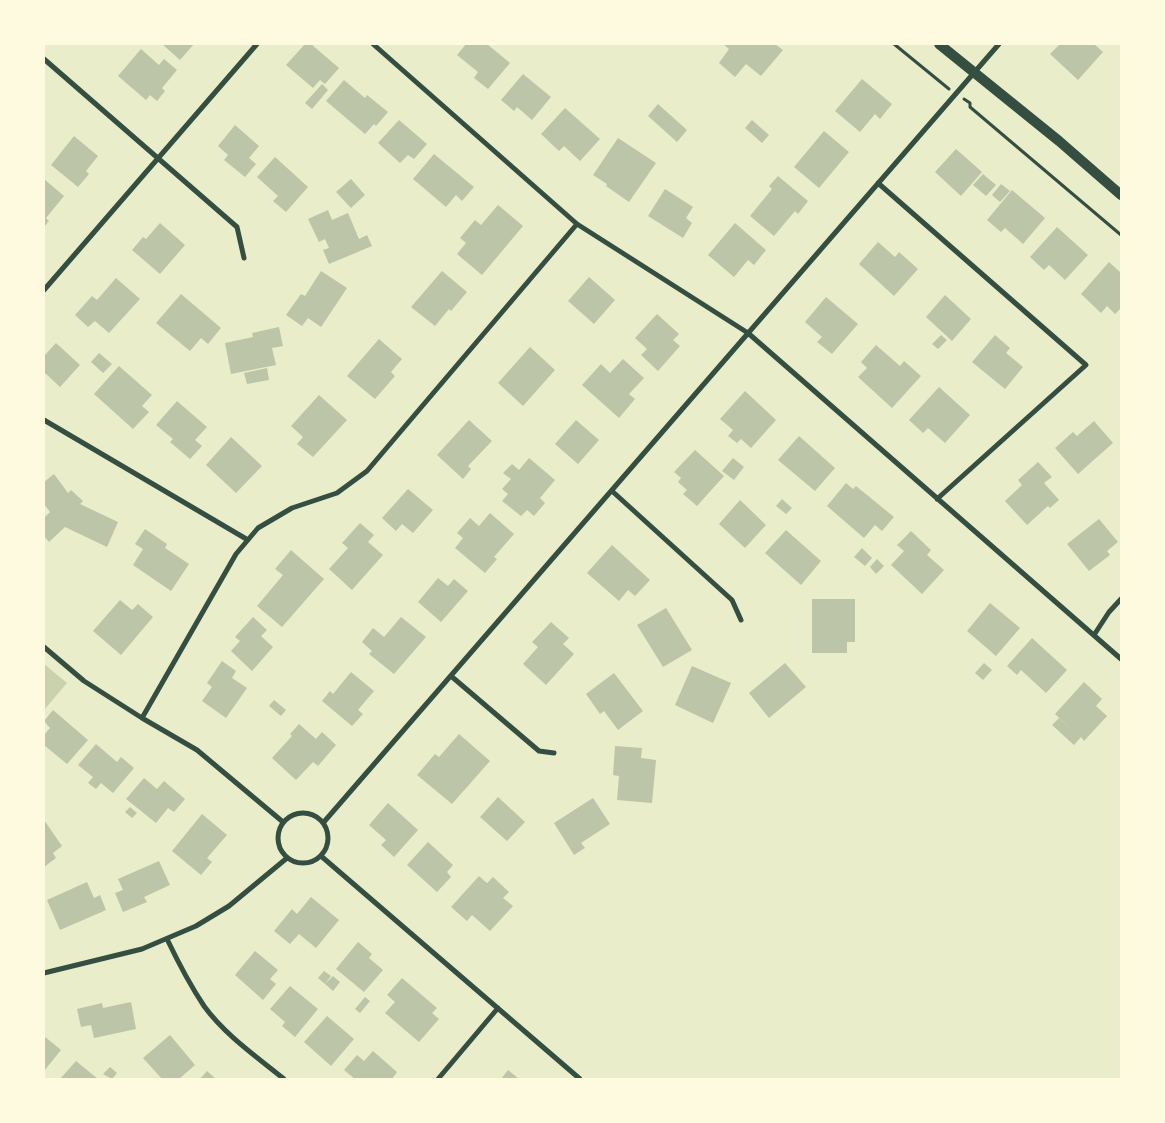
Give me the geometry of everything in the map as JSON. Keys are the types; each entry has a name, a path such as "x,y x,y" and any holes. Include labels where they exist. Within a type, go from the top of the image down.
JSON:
{"main road":[{"path":"939,44 1059,141 1121,195"}],"street":[{"path":"44,290 258,44"},
{"path":"373,44 577,224 748,333 1121,659"},
{"path":"323,823 999,44"},
{"path":"44,59 237,227 244,258"},
{"path":"878,183 1086,365 937,499"},
{"path":"142,718 236,554 258,528 292,508 337,493 367,471 577,224"},
{"path":"44,420 248,540"},
{"path":"612,491 732,600 741,620"},
{"path":"1094,635 1109,612 1121,599"},
{"path":"44,647 84,681 197,750 283,822"},
{"path":"451,676 539,751 554,753"},
{"path":"304,813 311,814 323,823 328,836 325,850 321,856 308,863 301,863 287,858 279,845 278,837 283,822 289,817 304,813"},
{"path":"321,856 580,1079"},
{"path":"44,973 142,950 196,926 229,906 287,858"},
{"path":"167,939 188,981 205,1008 226,1030 284,1079"},
{"path":"438,1079 498,1008"}],"path":[{"path":"894,44 940,83"},
{"path":"970,104 970,107 1121,236"}],"green space":[{"path":"44,664 67,683 44,710"}],"building":[{"path":"162,44 194,44 180,60"},
{"path":"305,44 311,44 339,68 325,84 320,80 313,88 286,65"},
{"path":"466,44 487,44 510,63 488,89 474,78 478,72 457,55"},
{"path":"723,44 775,44 783,50 761,76 746,64 735,77 719,63 729,49"},
{"path":"1060,44 1094,44 1103,52 1078,80 1050,54"},
{"path":"141,49 159,65 164,59 177,70 162,88 165,91 157,101 150,95 146,100 118,76"},
{"path":"523,74 551,97 532,120 517,107 514,111 501,100"},
{"path":"862,79 892,104 880,119 875,114 860,132 835,111"},
{"path":"344,80 365,98 367,95 388,112 376,126 374,124 365,134 326,101"},
{"path":"322,84 328,90 312,109 305,103"},
{"path":"658,104 687,130 677,142 648,116"},
{"path":"565,108 600,139 580,161 564,146 559,151 541,134"},
{"path":"399,120 427,144 414,159 408,155 400,163 378,143"},
{"path":"752,120 769,135 762,143 745,128"},
{"path":"235,125 259,146 249,158 256,164 245,177 224,160 228,155 218,146"},
{"path":"824,131 849,152 819,188 794,167"},
{"path":"74,136 98,156 86,171 89,174 78,187 51,165"},
{"path":"618,138 656,163 629,202 593,175"},
{"path":"956,149 982,172 961,196 935,172"},
{"path":"434,154 474,187 462,201 456,195 446,207 413,179"},
{"path":"275,157 308,187 286,212 273,201 278,196 257,177"},
{"path":"983,174 996,185 986,196 973,185"},
{"path":"778,176 808,201 798,214 795,211 774,236 750,216 772,189 769,186"},
{"path":"44,179 64,196 46,218 49,221 44,227"},
{"path":"351,179 365,195 351,208 336,192"},
{"path":"1001,184 1010,191 1000,202 992,195"},
{"path":"665,189 693,207 686,218 692,223 683,238 648,216"},
{"path":"1012,190 1045,218 1023,244 1005,228 1001,232 987,220"},
{"path":"498,205 523,226 482,275 457,254 466,243 460,238 475,220 481,225"},
{"path":"328,210 332,220 348,213 359,239 367,235 372,246 329,264 323,250 329,248 325,239 319,242 308,219"},
{"path":"160,223 185,245 160,274 132,250 143,237 146,239"},
{"path":"735,223 766,250 754,265 748,260 734,277 708,255"},
{"path":"1057,227 1088,255 1065,280 1049,265 1044,270 1030,257"},
{"path":"878,242 895,257 899,252 918,269 894,296 859,264"},
{"path":"1109,262 1121,273 1121,308 1115,314 1107,306 1101,313 1081,294"},
{"path":"321,271 347,288 321,327 308,318 302,326 286,315 301,294 305,296"},
{"path":"442,271 467,292 435,326 411,307"},
{"path":"589,277 615,300 594,324 568,301"},
{"path":"116,278 140,299 109,333 95,321 88,327 75,315 92,296 97,300"},
{"path":"181,294 221,328 208,344 201,338 190,351 156,323"},
{"path":"945,295 971,319 952,341 926,317"},
{"path":"826,297 858,324 832,354 817,342 822,337 805,322"},
{"path":"657,314 679,334 673,340 680,346 658,371 641,355 647,349 635,338"},
{"path":"279,327 283,346 272,348 276,365 231,374 225,343 253,337 252,333"},
{"path":"941,335 947,340 938,349 932,344"},
{"path":"995,335 1010,348 1006,353 1023,367 1005,389 972,362"},
{"path":"379,339 402,359 391,372 395,376 375,399 347,376"},
{"path":"56,343 80,365 60,387 44,372 44,356"},
{"path":"876,345 900,366 904,361 921,376 892,408 858,377 867,368 861,362"},
{"path":"530,347 555,370 523,406 498,383"},
{"path":"99,353 112,364 103,373 91,362"},
{"path":"623,359 644,378 629,394 635,399 619,418 582,385 601,364 610,373"},
{"path":"119,366 152,395 142,406 149,412 133,429 94,394"},
{"path":"267,368 269,380 247,384 244,373"},
{"path":"939,387 970,415 945,443 928,428 923,433 909,420"},
{"path":"745,391 776,420 751,448 741,439 737,443 728,436 733,430 720,419"},
{"path":"319,395 347,420 313,457 297,444 303,437 291,426"},
{"path":"177,401 207,427 195,440 202,446 190,459 170,442 173,439 156,425"},
{"path":"469,420 492,441 468,466 471,469 463,479 437,455"},
{"path":"576,420 599,440 578,464 555,444"},
{"path":"1094,421 1113,443 1078,474 1055,448 1073,432 1077,436"},
{"path":"799,436 835,468 815,491 778,460"},
{"path":"231,437 262,466 236,493 206,465"},
{"path":"695,450 724,476 697,506 683,494 687,490 678,482 681,478 674,472"},
{"path":"529,458 555,480 540,498 545,503 534,516 527,510 521,516 502,501 508,494 502,489 511,479 503,473 512,464 519,470"},
{"path":"733,458 744,467 734,480 722,471"},
{"path":"1038,462 1052,477 1044,483 1059,500 1050,508 1048,506 1027,525 1005,501 1022,485 1018,480"},
{"path":"54,474 68,493 71,490 83,501 80,504 118,522 107,547 65,527 49,542 44,536 44,518 50,512 44,504 44,482"},
{"path":"846,483 853,489 856,486 894,517 882,531 875,525 864,538 827,506"},
{"path":"408,489 433,510 413,533 402,524 396,531 382,518"},
{"path":"782,499 792,508 786,514 776,506"},
{"path":"740,500 766,525 745,548 719,524"},
{"path":"490,513 514,534 494,557 497,559 485,573 455,548 463,538 457,533 470,518 479,526"},
{"path":"1099,519 1118,542 1107,551 1110,555 1089,571 1067,544"},
{"path":"360,523 374,535 368,542 383,555 352,590 329,569 348,548 342,543"},
{"path":"145,529 167,544 165,548 189,564 171,591 133,565 143,549 135,544"},
{"path":"786,530 821,561 801,585 765,553"},
{"path":"911,531 931,550 927,555 944,570 922,594 891,565 904,551 897,545"},
{"path":"612,545 650,580 635,596 628,590 619,601 587,573"},
{"path":"862,548 872,558 865,566 854,557"},
{"path":"291,550 324,579 282,627 257,606 283,575 275,569"},
{"path":"877,559 884,566 876,574 870,567"},
{"path":"438,578 448,586 454,579 468,591 441,622 418,602"},
{"path":"812,599 855,599 855,642 847,642 847,653 812,653"},
{"path":"120,600 132,610 138,604 153,617 121,655 93,631"},
{"path":"990,603 1020,628 996,656 967,631"},
{"path":"666,608 692,650 663,667 637,625"},
{"path":"253,617 267,630 261,636 273,647 252,671 231,651 240,641 235,637"},
{"path":"401,617 426,637 394,674 369,654 372,651 362,642 373,628 384,637"},
{"path":"551,622 569,638 563,644 574,654 546,685 523,664 538,647 532,642"},
{"path":"1032,638 1067,670 1046,693 1021,670 1017,675 1007,666"},
{"path":"222,661 236,671 232,678 247,688 226,718 202,701 212,687 207,683"},
{"path":"785,663 806,687 769,718 749,693"},
{"path":"984,663 992,670 983,680 975,673"},
{"path":"692,666 731,683 713,723 675,705"},
{"path":"351,672 374,691 358,710 363,714 352,726 322,701 330,691 333,694"},
{"path":"614,673 643,711 618,730 604,711 600,714 586,694"},
{"path":"1084,682 1102,699 1096,706 1107,716 1084,741 1081,737 1074,745 1052,725 1059,718 1079,736 1055,714"},
{"path":"274,700 286,710 281,716 269,706"},
{"path":"53,710 88,740 67,764 44,745 44,735 50,728 44,721"},
{"path":"299,724 316,739 322,732 336,745 318,766 313,762 296,780 272,758 292,736 290,734"},
{"path":"459,734 490,761 452,804 417,775 435,754 439,757"},
{"path":"96,744 117,762 121,757 134,768 113,793 101,783 96,789 88,783 93,777 78,765"},
{"path":"615,746 642,748 641,758 656,760 652,803 617,800 619,776 613,775"},
{"path":"144,778 157,789 164,781 185,799 174,812 168,808 156,823 126,799"},
{"path":"498,797 525,822 507,841 480,817"},
{"path":"593,798 610,824 581,843 585,848 574,855 554,823"},
{"path":"388,803 418,830 394,857 381,845 386,840 369,825"},
{"path":"130,807 137,813 132,818 125,812"},
{"path":"202,814 227,835 207,858 212,862 201,875 172,851"},
{"path":"44,820 62,846 53,853 56,858 44,867"},
{"path":"428,842 453,865 447,872 451,877 437,892 407,865"},
{"path":"159,861 170,885 144,897 147,902 123,912 115,893 123,890 118,879"},
{"path":"479,876 487,883 493,877 509,892 503,898 513,906 490,931 472,915 467,921 451,907"},
{"path":"87,882 94,898 100,895 106,910 60,930 47,900"},
{"path":"311,897 339,920 316,948 299,934 290,944 274,931 292,909 297,914"},
{"path":"358,942 372,954 369,958 383,970 364,992 336,969"},
{"path":"255,951 278,970 270,979 276,984 263,1000 235,975"},
{"path":"324,971 331,976 325,984 318,978"},
{"path":"333,976 340,982 333,991 325,984"},
{"path":"402,978 437,1008 432,1013 439,1019 419,1042 385,1013 395,1002 387,995"},
{"path":"290,986 318,1009 295,1037 282,1026 285,1022 270,1009"},
{"path":"365,997 370,1001 360,1013 355,1009"},
{"path":"131,1002 136,1029 94,1038 91,1025 81,1027 77,1009 102,1003 103,1008"},
{"path":"327,1016 354,1039 331,1066 304,1042"},
{"path":"170,1035 195,1065 179,1079 162,1079 143,1058"},
{"path":"44,1036 61,1050 44,1071"},
{"path":"373,1051 397,1072 392,1079 355,1079 344,1070 357,1055 364,1061"},
{"path":"76,1061 98,1079 60,1079"},
{"path":"110,1067 117,1073 112,1079 103,1074"},
{"path":"508,1070 519,1079 501,1079"},
{"path":"207,1071 216,1079 200,1079"}]}
